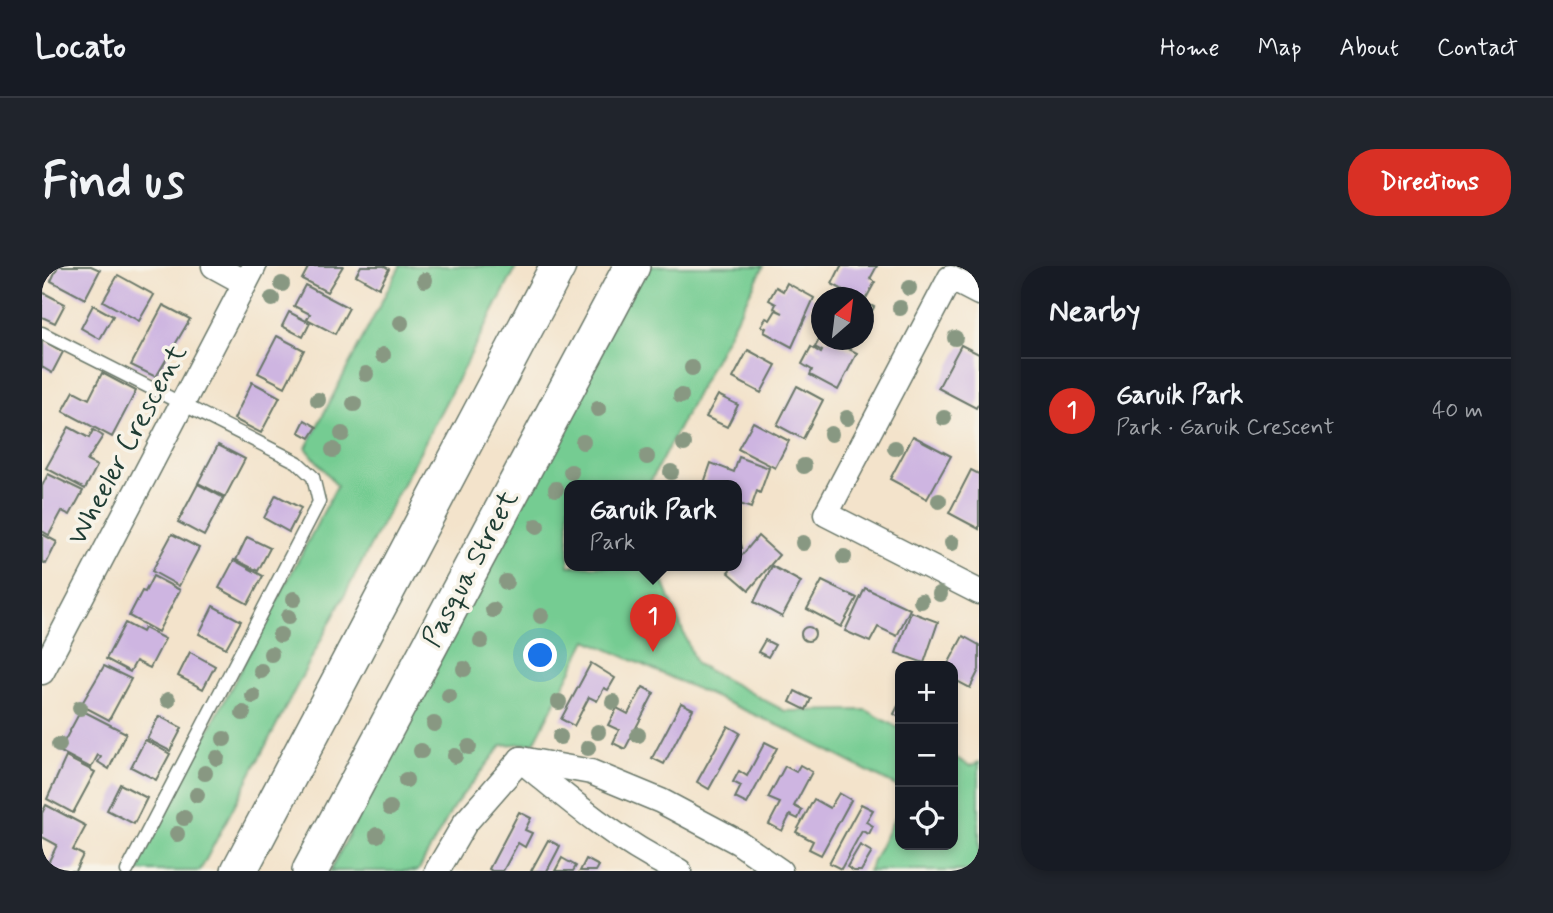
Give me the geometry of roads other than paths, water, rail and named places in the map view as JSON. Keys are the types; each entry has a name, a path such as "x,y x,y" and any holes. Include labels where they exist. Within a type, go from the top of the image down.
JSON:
{"main road":[{"path":"239,871 558,266"},
{"name":"Pasqua Street","path":"310,871 632,266"}],"street":[{"path":"214,266 250,274"},
{"name":"Wheeler Crescent","path":"42,672 250,274"},
{"path":"979,293 950,278 826,514 979,592"},
{"path":"437,871 465,822 521,759"},
{"path":"521,759 583,811 655,860 678,871"},
{"path":"521,759 591,772 662,801 738,842 780,871"}],"lane":[{"path":"42,333 297,462 313,477 319,502 127,871"}],"place":[{"name":"Garuik Park","path":"653,652"}]}
